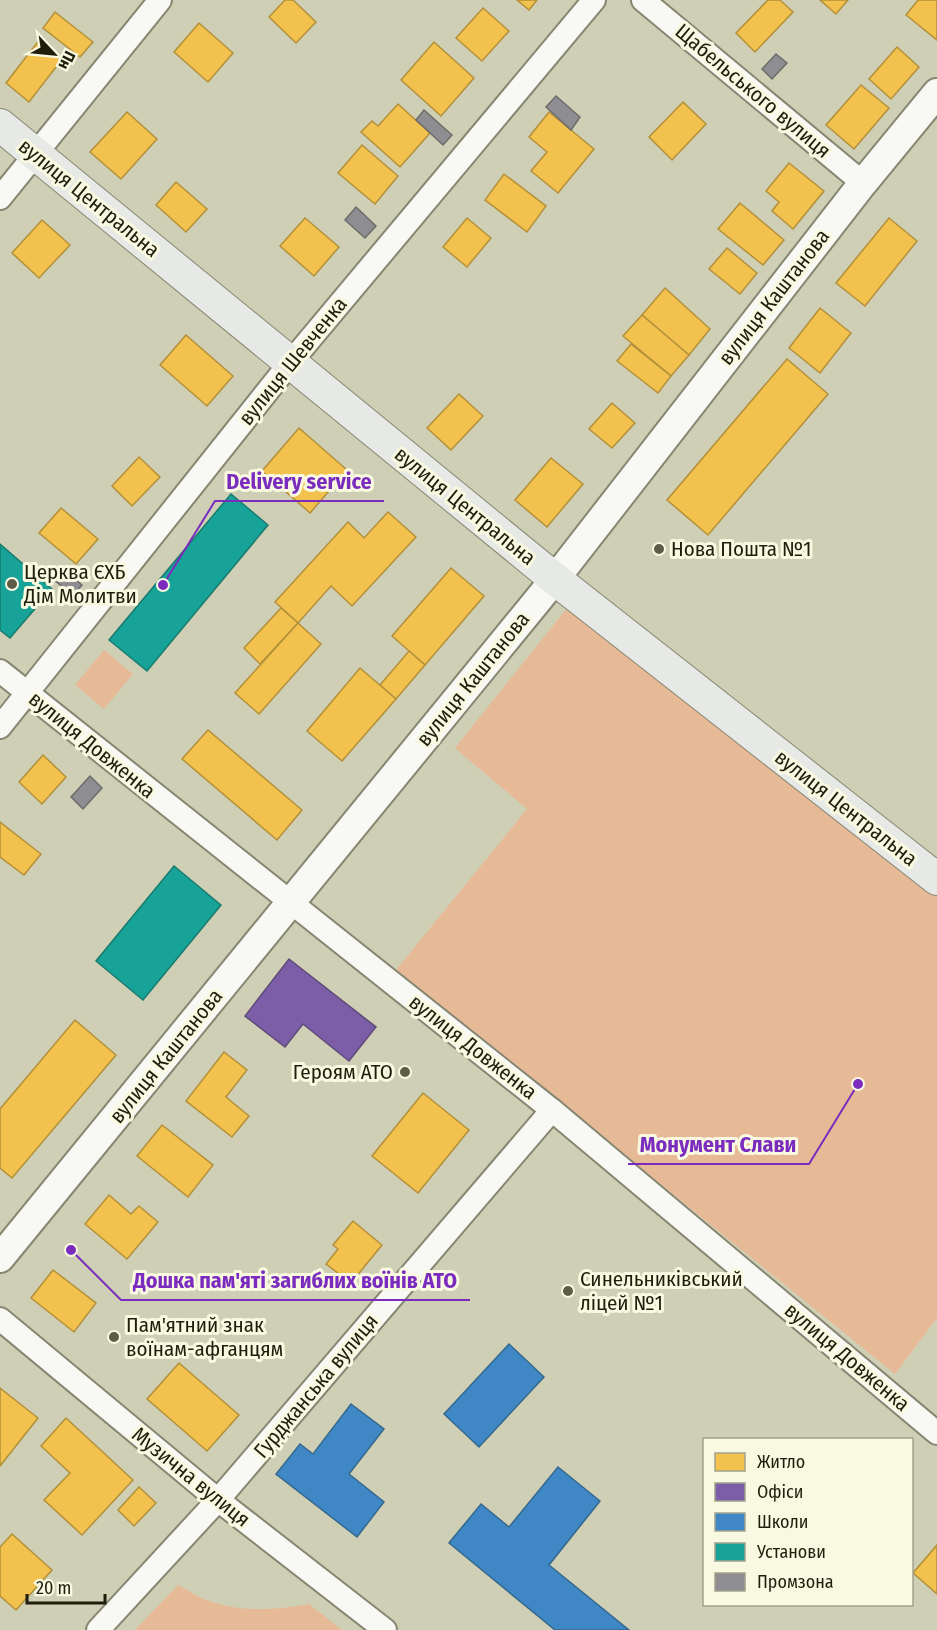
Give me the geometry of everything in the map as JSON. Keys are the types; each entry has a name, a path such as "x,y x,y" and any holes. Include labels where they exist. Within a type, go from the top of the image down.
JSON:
{"main road":[{"name":"вулиця Центральна","path":"0,125 555,579 937,879"}],"street":[{"path":"0,198 160,0"},
{"name":"вулиця Шевченка","path":"0,728 290,363 594,0"},
{"name":"Щабельського вулиця","path":"643,0 863,183"},
{"name":"вулиця Каштанова","path":"0,1258 555,579 863,183 937,93"},
{"name":"вулиця Довженка","path":"0,671 552,1110 937,1432"},
{"name":"Гурджанська вулиця","path":"98,1630 218,1500 552,1110"},
{"name":"Музична вулиця","path":"0,1319 218,1500 385,1630"}],"shaded area":[{"path":"572,602 937,895 937,1318 895,1374 396,970 527,809 455,748"},
{"path":"104,650 133,674 104,709 75,685"},
{"path":"178,1585 203,1599 245,1609 284,1608 309,1604 342,1630 135,1630"}],"building: Житло":[{"path":"285,0 293,0 316,22 296,43 269,17"},
{"path":"517,0 537,0 529,10"},
{"path":"768,0 780,0 793,12 755,52 736,33"},
{"path":"820,0 848,0 836,14"},
{"path":"918,0 937,0 937,40 906,15"},
{"path":"483,8 509,31 482,61 456,38"},
{"path":"55,12 93,42 80,57 43,28"},
{"path":"199,23 233,53 208,82 174,52"},
{"path":"40,39 63,58 29,102 6,83"},
{"path":"434,42 474,78 441,116 401,80"},
{"path":"897,47 919,67 891,99 869,79"},
{"path":"861,85 889,108 854,149 826,125"},
{"path":"683,102 706,124 672,160 649,137"},
{"path":"398,104 430,133 400,167 361,132 372,121 378,126"},
{"path":"127,112 157,139 121,179 90,152"},
{"path":"549,112 594,149 558,193 531,171 547,152 529,137"},
{"path":"362,145 398,176 375,204 338,173"},
{"path":"789,163 824,191 793,229 772,211 779,202 766,191"},
{"path":"504,174 546,206 527,232 485,200"},
{"path":"176,182 207,209 186,232 156,205"},
{"path":"740,203 784,240 763,265 718,229"},
{"path":"305,218 339,247 314,276 280,246"},
{"path":"467,218 491,238 467,267 443,247"},
{"path":"889,218 917,241 865,306 836,283"},
{"path":"42,220 70,245 39,278 12,253"},
{"path":"727,248 757,273 740,294 709,269"},
{"path":"665,288 710,329 689,355 642,315"},
{"path":"820,308 851,333 820,373 789,348"},
{"path":"642,315 689,355 671,376 623,336"},
{"path":"186,335 233,376 207,406 160,365"},
{"path":"631,344 671,376 658,393 617,361"},
{"path":"787,359 828,394 708,535 667,500"},
{"path":"459,394 483,416 451,450 427,428"},
{"path":"612,403 635,423 612,448 589,429"},
{"path":"299,428 347,470 310,513 262,471"},
{"path":"139,457 160,477 132,506 112,486"},
{"path":"551,458 583,484 547,527 515,500"},
{"path":"61,508 98,539 76,564 39,533"},
{"path":"388,512 416,537 352,606 331,586 298,623 275,602 348,522 364,538"},
{"path":"451,568 484,596 425,665 392,636"},
{"path":"281,608 298,623 260,664 244,648"},
{"path":"298,623 321,644 259,714 235,693"},
{"path":"409,651 425,665 396,699 380,685"},
{"path":"360,668 396,699 342,761 307,731"},
{"path":"208,730 302,810 277,840 182,759"},
{"path":"43,755 66,777 42,804 19,782"},
{"path":"0,822 41,854 24,875 0,857"},
{"path":"75,1020 116,1055 12,1178 0,1168 0,1109"},
{"path":"224,1052 247,1070 226,1097 249,1116 232,1137 186,1101"},
{"path":"423,1093 469,1130 418,1193 372,1156"},
{"path":"162,1125 213,1165 188,1197 137,1156"},
{"path":"109,1195 131,1214 139,1206 158,1222 127,1259 85,1224"},
{"path":"353,1221 382,1245 351,1283 326,1264 338,1249 333,1245"},
{"path":"53,1270 96,1303 74,1332 31,1298"},
{"path":"179,1363 239,1415 207,1451 147,1399"},
{"path":"0,1388 38,1418 0,1466"},
{"path":"66,1418 133,1480 82,1535 44,1500 70,1473 41,1446"},
{"path":"139,1487 156,1503 134,1526 118,1510"},
{"path":"12,1534 52,1570 16,1610 0,1596 0,1547"},
{"path":"937,1545 937,1594 913,1573"}],"building: Офіси":[{"path":"289,959 376,1027 349,1061 303,1024 285,1047 245,1016"}],"building: Школи":[{"path":"509,1344 544,1377 479,1447 444,1414"},
{"path":"351,1404 384,1429 349,1474 384,1502 357,1537 276,1474 300,1444 313,1454"},
{"path":"558,1467 600,1501 549,1565 629,1630 555,1630 449,1543 481,1504 509,1527"}],"building: Установи":[{"path":"231,494 268,525 147,671 109,640"},
{"path":"0,544 52,589 10,638 0,630"},
{"path":"174,866 221,905 143,1000 96,961"}],"building: Промзона":[{"path":"776,54 787,63 772,79 762,69"},
{"path":"556,96 580,117 571,130 546,107"},
{"path":"424,110 452,135 443,145 416,120"},
{"path":"356,207 376,226 365,238 345,220"},
{"path":"62,568 82,585 73,596 53,579"},
{"path":"90,776 102,788 83,809 71,797"}],"place":[{"name":"Нова Пошта №1","path":"659,549"},
{"name":"Церква ЄХБ Дім Молитви","path":"12,584"},
{"name":"Delivery service","path":"163,585"},
{"name":"Героям АТО","path":"405,1072"},
{"name":"Монумент Слави","path":"858,1084"},
{"name":"Дошка пам'яті загиблих воїнів АТО","path":"71,1250"},
{"name":"Синельниківський ліцей №1","path":"568,1291"},
{"name":"Пам'ятний знак воїнам-афганцям","path":"114,1337"}]}
